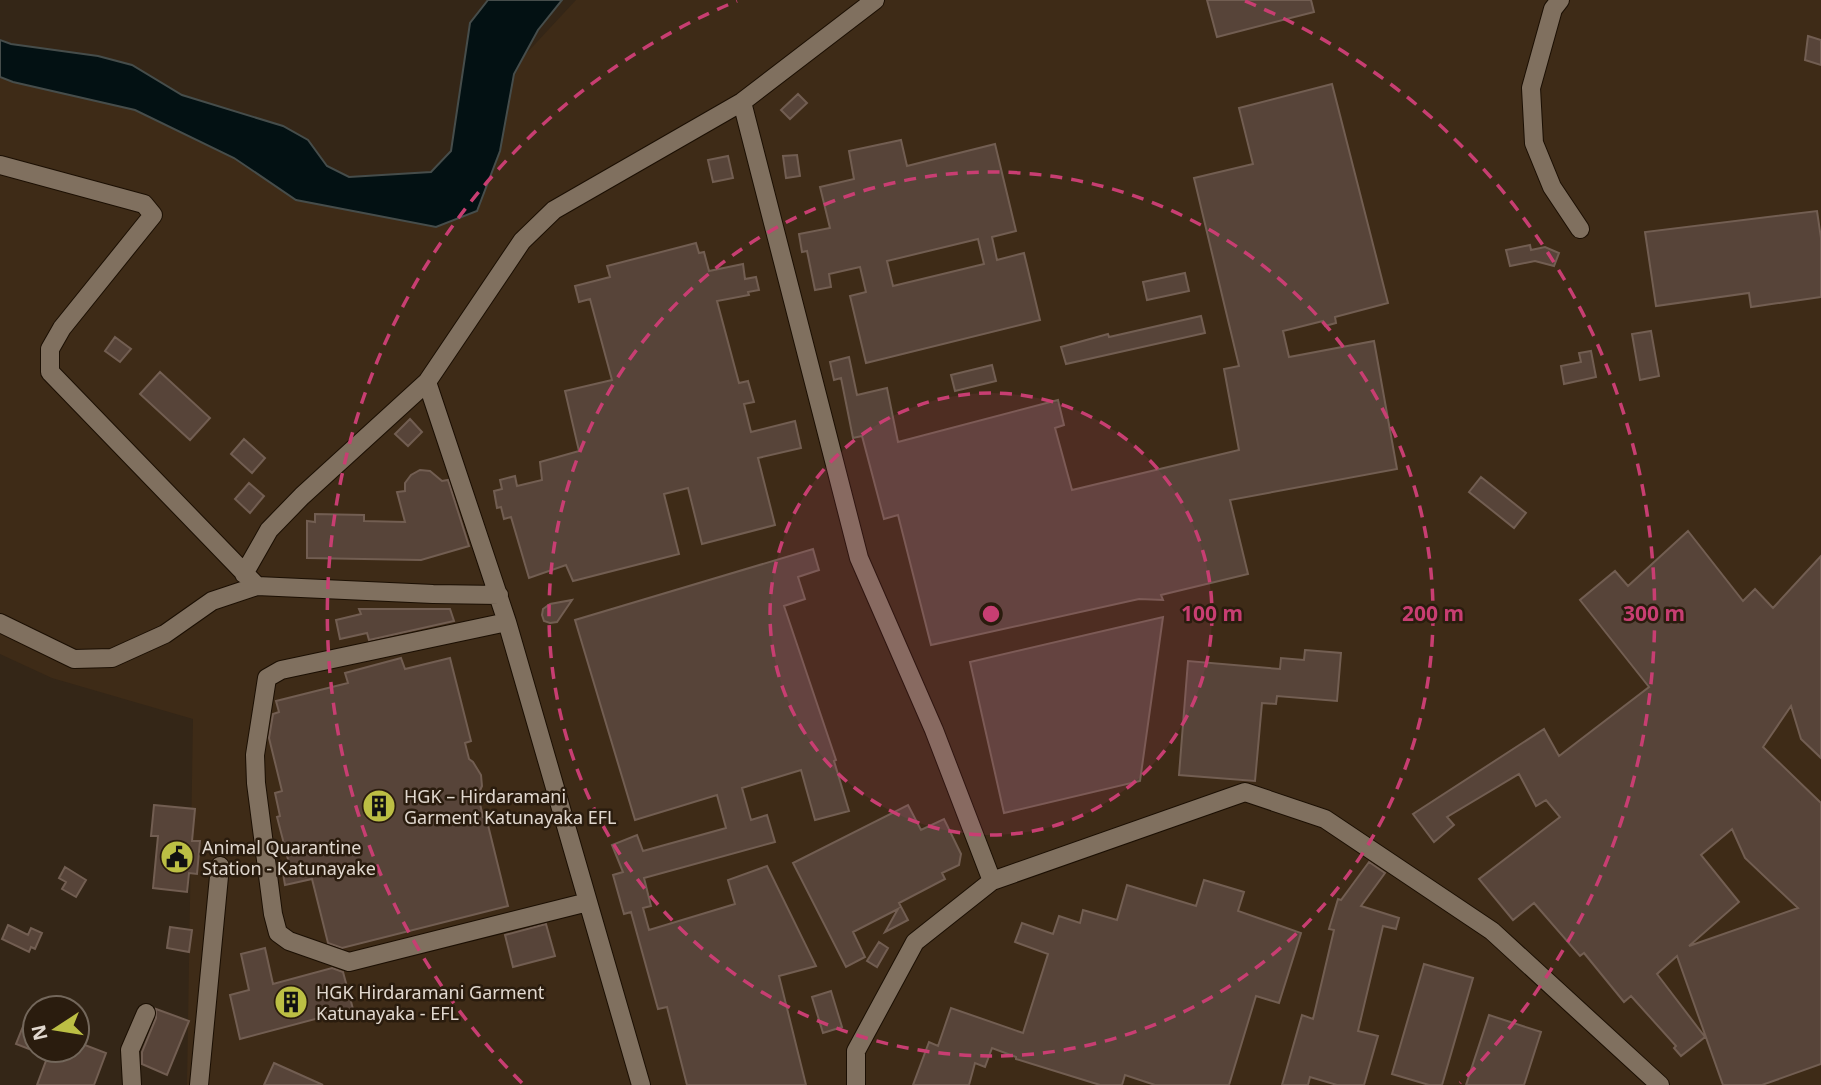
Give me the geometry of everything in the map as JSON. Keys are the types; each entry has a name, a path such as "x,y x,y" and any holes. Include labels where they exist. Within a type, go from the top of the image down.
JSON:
{"lane":[{"path":"251,580 270,530 302,496 427,382 522,241 554,209 742,102 874,0"},
{"path":"1560,0 1553,9 1531,88 1534,144 1552,187 1580,229"},
{"path":"742,102 859,558 934,730 992,881"},
{"path":"0,165 144,204 153,215 62,328 50,349 50,372 251,580"},
{"path":"427,382 499,595 641,1085"},
{"path":"0,623 74,659 112,658 165,634 212,601 251,580 499,595"},
{"path":"507,622 281,670 267,678 255,769 273,914 278,933 289,941 349,962 588,902"},
{"path":"856,1085 856,1051 915,942 992,881 1245,792 1325,819 1492,931 1660,1085"},
{"path":"199,1085 220,866"},
{"path":"132,1085 130,1049 146,1013"}],"shaded area":[{"path":"488,0 562,0 538,30 514,74 500,151 477,211 436,227 296,200 234,158 135,110 0,77 0,40 11,44 98,56 132,65 182,95 283,126 308,140 327,166 349,177 431,172 451,151 470,23"},
{"path":"576,0 1821,0 1821,1085 187,1085 193,719 52,678 0,654 0,52 356,198 455,205 524,56"}],"building":[{"path":"1207,0 1311,0 1314,12 1217,37"},
{"path":"1808,36 1821,40 1821,65 1805,60"},
{"path":"1332,84 1388,303 1335,317 1336,323 1325,326 1323,321 1283,331 1289,357 1374,341 1397,469 1230,500 1248,574 1161,595 1163,600 1139,599 931,645 898,515 884,519 862,436 853,438 841,378 834,380 830,362 849,357 857,395 887,388 898,442 1058,400 1064,425 1055,428 1072,490 1239,450 1224,369 1239,366 1194,178 1253,164 1239,108"},
{"path":"798,94 807,103 790,119 781,110"},
{"path":"901,140 907,166 995,144 1016,231 992,237 997,260 1024,253 1040,320 866,363 850,296 866,292 860,267 829,274 831,287 815,290 807,251 802,252 799,234 830,228 820,187 854,179 849,151","holes":["978,239 984,264 893,286 887,261"]},
{"path":"797,155 800,176 786,178 783,156"},
{"path":"728,156 733,178 713,182 708,160"},
{"path":"1817,211 1821,238 1821,297 1751,307 1749,293 1656,306 1645,232"},
{"path":"696,243 699,253 704,252 709,271 743,264 745,279 756,277 759,290 748,292 749,295 717,301 739,383 748,381 754,402 744,404 751,432 795,421 801,448 758,458 775,525 702,544 688,488 664,494 679,554 573,581 566,565 529,578 511,517 504,519 501,507 497,508 494,491 502,489 500,480 515,476 517,486 542,480 540,462 579,451 565,391 612,380 590,299 579,302 575,286 610,277 607,266"},
{"path":"1530,245 1531,250 1545,247 1559,253 1554,266 1535,261 1510,266 1506,250"},
{"path":"1185,273 1189,291 1147,300 1143,282"},
{"path":"1201,316 1205,333 1066,364 1061,347 1108,334 1109,337"},
{"path":"1651,331 1659,376 1640,380 1632,334"},
{"path":"115,337 131,349 120,362 105,351"},
{"path":"1591,351 1596,377 1564,384 1561,366 1581,362 1579,353"},
{"path":"992,365 996,381 955,391 951,375"},
{"path":"160,372 210,418 190,440 140,394"},
{"path":"410,419 422,432 408,446 395,434"},
{"path":"244,439 265,458 252,473 231,454"},
{"path":"420,470 430,471 442,481 448,480 469,546 421,560 307,558 307,521 315,522 315,514 364,515 364,521 405,522 397,492 405,491 405,483 411,475"},
{"path":"1481,477 1526,513 1514,528 1469,492"},
{"path":"249,483 264,496 250,513 235,499"},
{"path":"1688,531 1743,601 1755,589 1773,608 1821,556 1821,758 1801,739 1791,706 1763,747 1821,803 1821,1064 1762,1085 1723,1085 1677,956 1657,974 1705,1037 1681,1056 1674,1048 1676,1046 1631,996 1624,1002 1584,953 1580,956 1534,903 1513,920 1479,879 1560,817 1546,800 1536,806 1519,774 1447,817 1454,825 1434,842 1413,814 1544,729 1559,756 1649,687 1580,600 1615,571 1628,586","holes":["1732,829 1745,858 1798,908 1689,946 1739,902 1701,855"]},
{"path":"813,549 819,570 798,577 805,599 784,606 836,760 834,761 849,811 815,820 801,770 742,788 751,820 767,815 775,842 644,878 651,906 643,908 649,930 735,904 728,880 767,866 816,966 779,976 806,1085 687,1085 667,1007 658,1009 631,912 624,914 613,875 623,872 612,845 637,835 643,851 726,828 717,795 635,820 575,620"},
{"path":"572,600 557,622 544,621 543,609 550,604"},
{"path":"359,609 450,609 454,621 369,640 367,633 340,639 336,620 361,614"},
{"path":"1163,617 1140,781 1004,813 970,662"},
{"path":"1305,650 1341,653 1337,701 1277,696 1276,704 1262,703 1255,781 1179,775 1188,661 1280,669 1281,658 1304,660"},
{"name":"HGK – Hirdaramani Garment Katunayaka EFL","path":"401,658 405,669 450,658 471,741 465,743 469,759 481,775 482,786 478,795 508,906 342,948 328,943 312,879 285,885 283,873 291,871 277,817 280,816 275,793 282,791 269,738 273,714 279,712 276,701 348,683 345,673"},
{"name":"Animal Quarantine Station - Katunayake","path":"154,805 195,809 192,841 200,841 197,874 189,873 187,892 153,888 158,836 151,836"},
{"path":"908,805 921,830 944,819 961,854 959,865 942,873 945,879 899,903 908,920 885,932 898,909 853,932 865,957 846,967 793,863"},
{"path":"1369,862 1385,873 1361,906 1399,918 1396,929 1383,926 1358,1031 1378,1036 1364,1085 1337,1085 1310,1077 1308,1085 1282,1085 1302,1015 1313,1019 1334,930 1329,929 1338,899 1341,900"},
{"path":"65,867 86,880 76,897 62,889 66,882 59,878"},
{"path":"1204,880 1244,892 1238,911 1301,933 1279,1003 1256,996 1229,1085 1155,1085 1125,1075 1122,1085 1100,1085 1016,1059 992,1048 985,1067 975,1063 969,1085 913,1085 929,1042 938,1046 951,1008 1023,1033 1048,954 1015,942 1022,923 1053,934 1059,916 1080,923 1083,910 1117,920 1127,885 1196,906"},
{"path":"546,924 555,956 513,967 505,935"},
{"path":"8,925 28,935 31,928 42,933 35,949 31,947 29,952 2,939"},
{"path":"170,927 192,930 189,952 167,948"},
{"path":"879,942 888,948 877,967 867,961"},
{"name":"HGK Hirdaramani Garment Katunayaka - EFL","path":"265,948 273,984 332,968 343,972 353,1009 240,1039 230,995 249,990 241,954"},
{"path":"1424,964 1473,978 1442,1085 1429,1085 1392,1074"},
{"path":"831,991 842,1027 823,1033 812,997"},
{"path":"156,1009 189,1021 167,1075 142,1064 142,1052 156,1018"},
{"path":"1489,1015 1541,1032 1524,1085 1466,1085"},
{"path":"21,1032 21,1046 16,1044"},
{"path":"91,1047 106,1053 94,1085 37,1085 45,1064 91,1064"},
{"path":"274,1063 323,1085 264,1085"}],"place":[{"name":"HGK – Hirdaramani Garment Katunayaka EFL","path":"379,806"},
{"name":"Animal Quarantine Station - Katunayake","path":"177,857"},
{"name":"HGK Hirdaramani Garment Katunayaka - EFL","path":"291,1002"}]}
